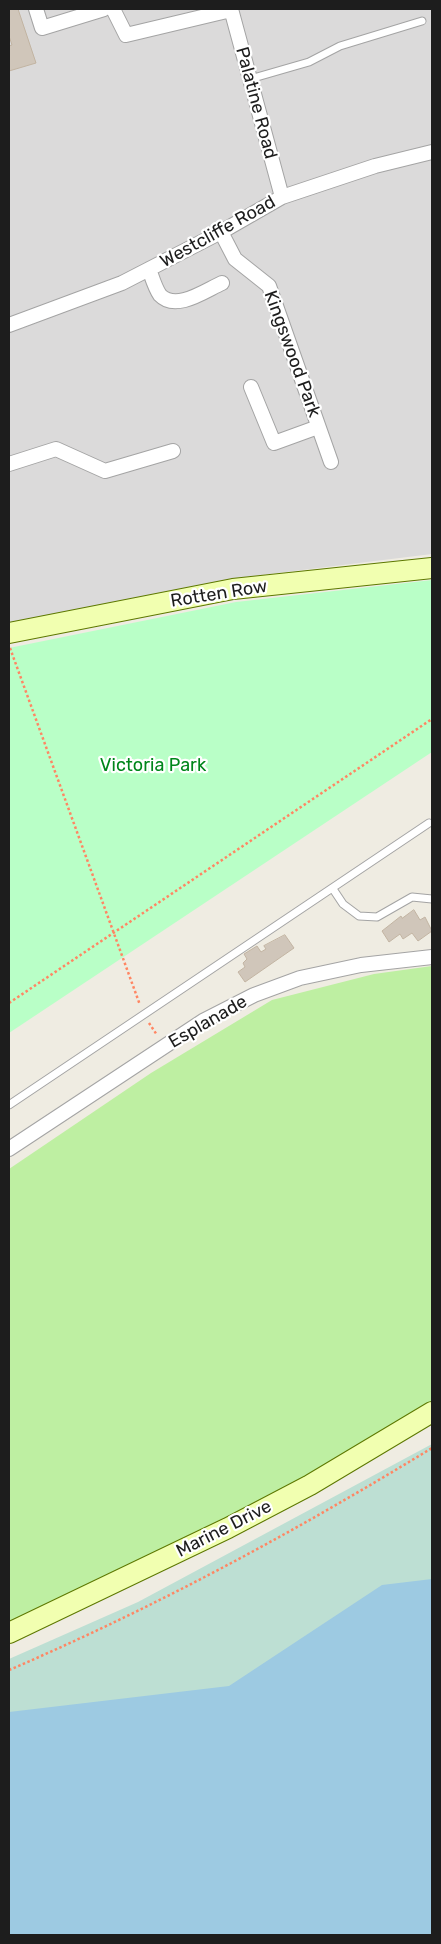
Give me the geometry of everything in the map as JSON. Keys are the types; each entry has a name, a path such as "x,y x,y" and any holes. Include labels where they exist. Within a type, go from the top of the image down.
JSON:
{"street":[{"path":"36,9 42,28 104,9"},
{"path":"113,9 126,35 231,9"},
{"name":"Palatine Road","path":"231,9 282,197"},
{"name":"Westcliffe Road","path":"9,325 122,283 221,232 282,197 375,166 432,152"},
{"name":"Kingswood Park","path":"221,232 235,259 269,286 331,462"},
{"path":"149,269 160,294 168,301 180,302 222,283"},
{"path":"252,387 274,443 318,427"},
{"path":"9,464 56,449 105,471 173,452"},
{"name":"Rotten Row","path":"9,634 232,589 432,568"},
{"name":"Esplanade","path":"9,1149 164,1047 226,1009 300,978 361,965 432,956"},
{"name":"Marine Drive","path":"9,1633 228,1528 310,1485 432,1412"}],"lane":[{"path":"250,79 309,62 340,46 422,21"},
{"path":"9,1105 431,823"},
{"path":"333,889 343,904 359,916 377,917 412,897 432,899"}],"path":[{"path":"9,644 144,1015 164,1047"},
{"path":"9,1003 432,719"},
{"path":"9,1670 100,1630 235,1562 432,1448"}],"shaded area":[{"path":"9,9 432,9 432,554 229,579 9,623"},
{"path":"432,1444 432,1935 9,1935 9,1659 138,1602"},
{"path":"432,1579 432,1935 9,1935 9,1712 229,1686 382,1585"}],"green space":[{"name":"Victoria Park","path":"432,580 432,752 9,1033 9,648 236,602"},
{"path":"432,966 432,1402 243,1512 9,1624 9,1169 151,1073 272,1000 374,974"}],"building":[{"path":"9,9 18,9 36,63 9,71 9,46 12,45 9,36"},
{"path":"414,910 420,920 425,917 432,931 418,941 412,933 403,939 400,934 389,942 382,931 401,916 402,918"},
{"path":"285,935 294,948 245,982 238,972 245,967 243,963 247,959 244,954 257,946 261,952 266,949 264,946"}]}
